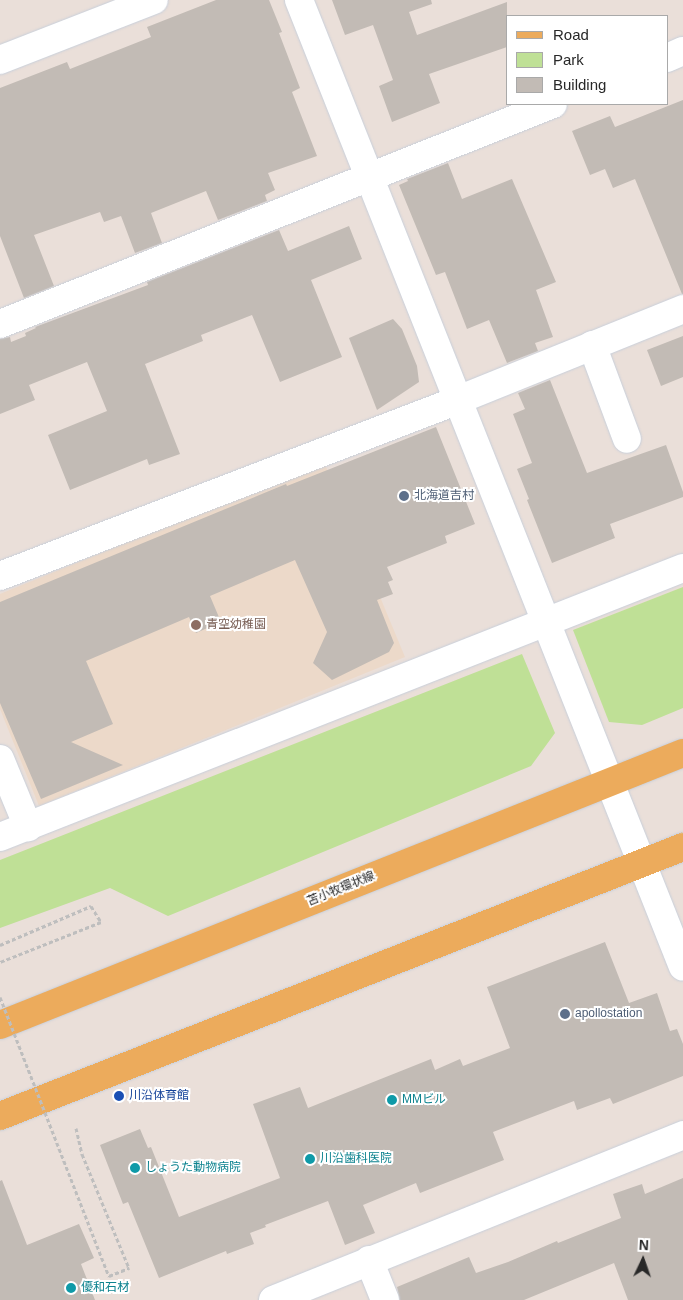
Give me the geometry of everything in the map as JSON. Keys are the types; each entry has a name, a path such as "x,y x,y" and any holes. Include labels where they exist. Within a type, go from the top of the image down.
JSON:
{"main road":[{"name":"苫小牧環状線","path":"0,1025 683,753"},
{"path":"0,1116 683,847"}],"street":[{"path":"0,60 154,0"},
{"path":"299,0 683,967"},
{"path":"668,58 683,51"},
{"path":"0,324 551,105"},
{"path":"0,576 458,400 683,309"},
{"path":"592,345 627,439"},
{"path":"0,838 683,568"},
{"path":"0,759 28,826"},
{"path":"272,1300 683,1135"},
{"path":"368,1260 384,1300"}],"path":[{"path":"0,944 91,906 101,922 0,962"},
{"path":"0,997 109,1276 129,1268 82,1154 76,1128"}],"shaded area":[{"name":"青空幼稚園","path":"324,462 405,657 39,806 0,709 0,594"}],"green space":[{"path":"683,587 683,708 642,725 609,722 573,630"},
{"path":"522,654 555,733 531,766 168,916 110,888 0,928 0,860"}],"building":[{"path":"216,0 269,0 282,32 279,33 300,88 292,92 317,156 268,173 275,190 265,195 267,201 218,220 206,191 151,213 162,243 135,253 121,216 104,222 100,212 34,235 54,286 24,298 0,236 0,88 67,62 70,69 151,37 147,27"},
{"path":"332,0 431,0 432,4 409,12 417,35 507,2 506,47 429,74 440,103 392,122 379,86 393,80 373,25 345,35"},
{"path":"683,100 682,294 635,179 613,188 605,169 590,175 572,131 610,116 615,127"},
{"path":"448,163 462,199 512,179 556,282 536,290 553,337 535,343 538,351 507,363 489,320 467,329 445,272 436,275 399,185 408,181 407,179"},
{"path":"349,226 362,259 311,280 342,357 280,382 252,315 201,335 203,341 145,364 180,454 149,465 147,459 70,490 48,435 107,411 87,362 29,385 35,400 0,414 0,339 10,337 11,342 26,336 25,333 35,327 148,285 147,282 279,230 288,251"},
{"path":"393,319 402,329 417,366 419,382 377,410 349,338"},
{"path":"683,336 683,377 661,386 647,350"},
{"path":"550,380 587,473 666,445 683,492 683,497 610,524 615,538 552,563 517,469 532,463 513,414 525,409 518,393"},
{"path":"436,427 475,524 445,536 447,543 387,567 393,580 388,582 393,594 377,600 394,643 389,652 332,680 313,663 327,632 295,560 210,596 221,622 196,633 189,617 86,661 113,724 71,742 123,765 41,799 0,703 0,602 286,484 287,486"},
{"path":"605,942 629,1003 657,993 670,1031 677,1029 683,1044 683,1076 613,1104 610,1098 577,1110 574,1101 493,1132 504,1160 420,1193 416,1183 363,1205 375,1233 345,1245 328,1201 265,1225 266,1227 250,1233 254,1244 227,1254 226,1251 159,1278 128,1202 123,1204 100,1145 140,1129 148,1148 151,1147 179,1217 280,1178 253,1104 300,1087 308,1108 431,1059 435,1070 460,1059 463,1066 510,1048 487,987"},
{"path":"683,1178 683,1300 628,1300 614,1263 524,1300 400,1300 397,1287 469,1257 476,1273 508,1262 557,1241 558,1243 621,1218 613,1194 642,1184 645,1194"},
{"path":"2,1180 27,1245 79,1224 94,1258 81,1264 95,1300 0,1300 0,1181"}],"place":[{"name":"北海道吉村","path":"404,496"},
{"name":"青空幼稚園","path":"196,625"},
{"name":"apollostation","path":"565,1014"},
{"name":"川沿体育館","path":"119,1096"},
{"name":"MMビル","path":"392,1100"},
{"name":"川沿歯科医院","path":"310,1159"},
{"name":"しょうた動物病院","path":"135,1168"},
{"name":"優和石材","path":"71,1288"}]}
